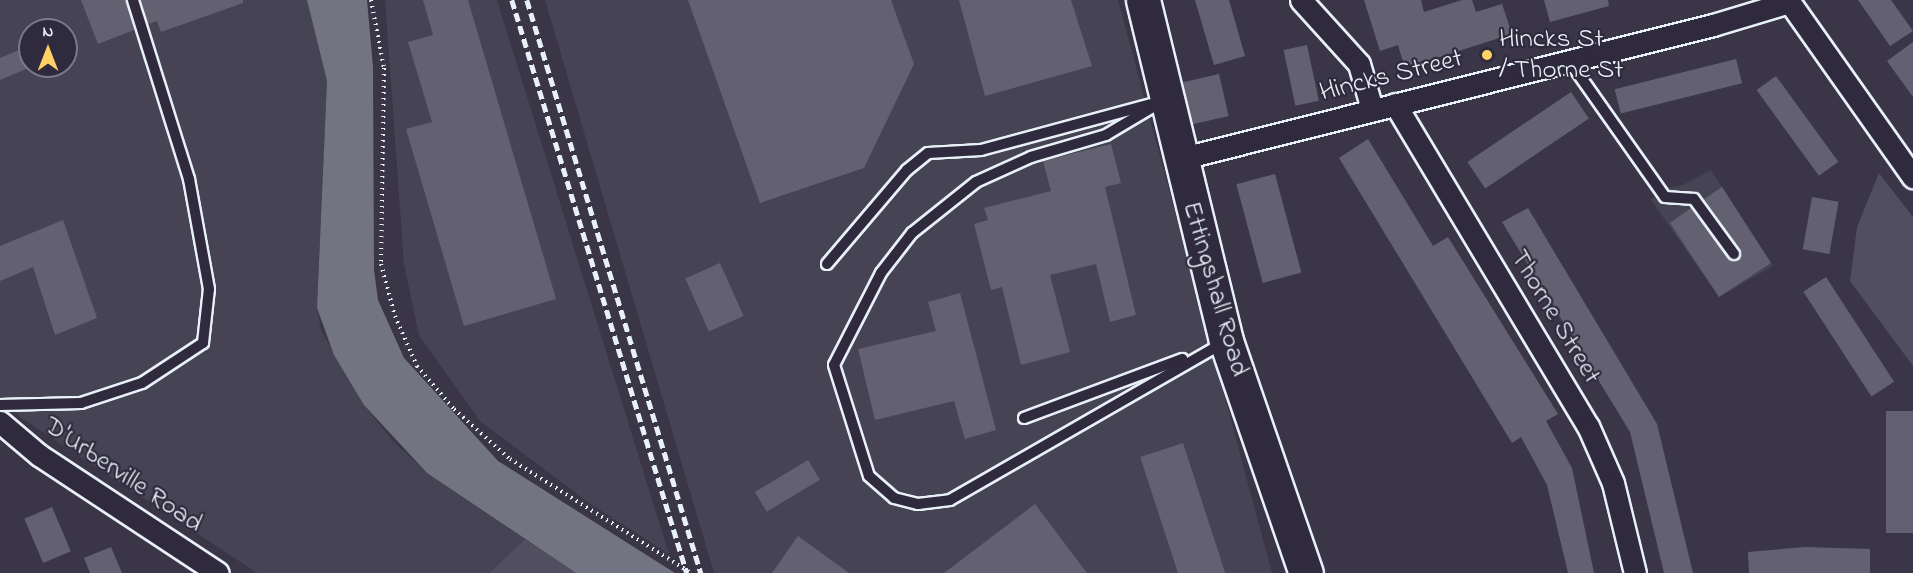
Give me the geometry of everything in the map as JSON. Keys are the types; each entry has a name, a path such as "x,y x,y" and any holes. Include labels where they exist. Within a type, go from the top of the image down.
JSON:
{"main road":[{"name":"Ettingshall Road","path":"1143,0 1179,159 1226,341 1306,573"}],"street":[{"path":"1300,0 1359,64 1372,109"},
{"path":"1789,1 1913,177"},
{"name":"Hincks Street","path":"1179,159 1372,109 1570,62 1789,1"},
{"name":"Thorne Street","path":"1395,104 1588,426 1613,483 1635,573"},
{"name":"D'Urberville Road","path":"0,422 39,455 218,573"}],"lane":[{"path":"0,405 81,403 142,384 203,343 209,290 189,179 133,0"},
{"path":"1570,62 1665,197 1694,199 1734,254"},
{"path":"827,264 907,170 928,153 981,150 1166,100"},
{"path":"1166,100 1106,135 1031,157 976,182 912,233 881,273 834,365 870,476 894,498 918,504 950,500 1226,341"},
{"path":"1024,418 1226,341"}],"path":[{"path":"371,0 384,68 381,264 395,316 417,366 454,410 510,459 691,573"}],"shaded area":[{"path":"0,0 307,0 327,81 317,308 321,330 364,405 392,440 427,473 525,539 489,573 257,573 20,417 0,397"},
{"path":"385,0 497,0 669,554 592,505 480,421 419,335 404,264"},
{"path":"545,0 1118,0 1272,573 714,573"},
{"path":"1711,170 1773,266 1719,297 1651,200 1663,189 1683,185"},
{"path":"1879,173 1913,217 1913,366 1850,281 1857,227"},
{"path":"525,539 576,573 489,573"}],"water":[{"path":"307,0 367,0 373,67 374,270 378,300 404,358 498,461 675,573 576,573 427,473 364,405 334,355 317,308 327,81"}],"building":[{"path":"81,0 126,0 134,30 98,44"},
{"path":"141,0 243,0 243,3 161,32 157,21 148,24"},
{"path":"423,0 468,0 556,299 464,326 406,129 432,122 408,42 433,35"},
{"path":"688,0 891,0 914,64 864,168 760,203"},
{"path":"959,0 1071,0 1092,66 985,96"},
{"path":"1195,0 1229,0 1245,56 1214,65"},
{"path":"1364,0 1421,0 1424,12 1462,0 1472,0 1476,12 1502,4 1512,34 1405,68 1398,45 1380,51"},
{"path":"1544,0 1608,0 1609,6 1550,22"},
{"path":"1858,0 1891,0 1913,31 1890,46"},
{"path":"1913,42 1913,97 1887,61"},
{"path":"1307,45 1319,101 1295,106 1284,50"},
{"path":"18,50 18,72 0,80 0,58"},
{"path":"1736,59 1742,83 1621,113 1615,89"},
{"path":"1219,74 1229,116 1193,124 1183,82"},
{"path":"1776,76 1838,162 1819,176 1757,90"},
{"path":"1571,92 1589,119 1485,188 1467,162"},
{"path":"1368,139 1433,246 1448,237 1558,414 1546,421 1572,468 1594,573 1568,573 1547,485 1521,437 1512,443 1339,158"},
{"path":"1111,144 1121,183 1105,187 1136,315 1110,322 1096,264 1050,275 1070,352 1021,365 1002,287 991,290 974,224 988,220 984,208 1051,191 1043,161"},
{"path":"1275,174 1301,273 1263,283 1236,184"},
{"path":"1722,187 1771,263 1719,297 1670,223 1691,208 1728,258 1738,260 1740,250 1704,199"},
{"path":"1812,197 1839,202 1829,254 1803,249"},
{"path":"1528,208 1657,424 1693,573 1664,573 1630,432 1502,222"},
{"path":"63,220 97,318 55,335 33,267 0,281 0,246"},
{"path":"720,263 744,316 709,331 685,278"},
{"path":"1826,277 1894,382 1871,397 1803,292"},
{"path":"960,293 996,430 965,439 954,401 875,420 858,349 936,331 928,302"},
{"path":"1886,411 1913,411 1913,533 1886,533"},
{"path":"1183,443 1225,573 1178,573 1140,457"},
{"path":"808,460 820,480 767,512 755,492"},
{"path":"1035,504 1087,573 944,573"},
{"path":"52,507 71,551 43,563 24,519"},
{"path":"798,536 849,573 772,573"},
{"path":"111,547 122,573 90,573 84,558"},
{"path":"1805,547 1870,549 1870,573 1749,573 1748,552"}],"railway":[{"path":"512,0 687,573"},
{"path":"527,0 701,573"}],"place":[{"name":"Hincks St / Thorne St","path":"1487,55"}]}
